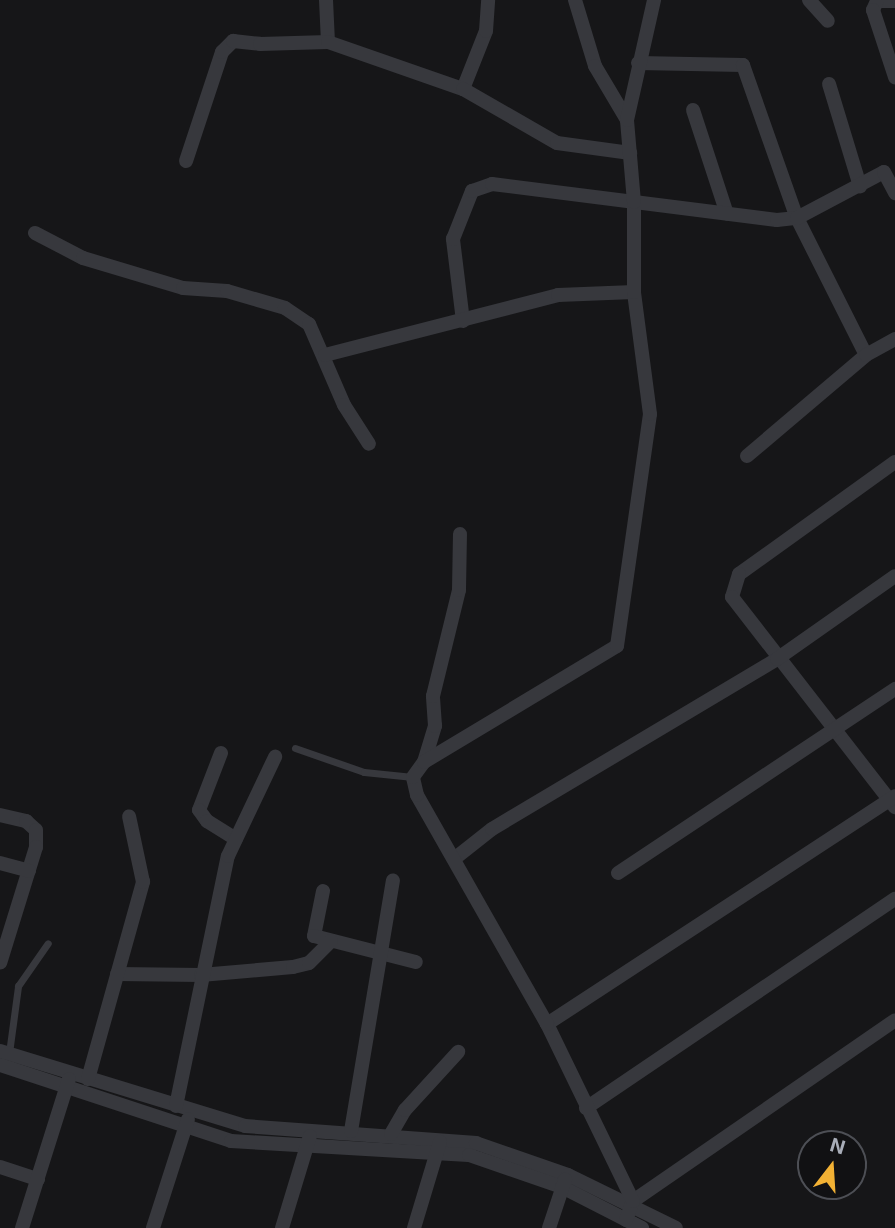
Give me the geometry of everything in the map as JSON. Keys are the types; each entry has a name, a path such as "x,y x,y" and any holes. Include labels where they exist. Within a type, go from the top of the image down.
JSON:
{"street":[{"path":"326,0 328,42"},
{"path":"463,89 486,31 488,0"},
{"path":"575,0 595,66 627,120"},
{"path":"424,762 617,646 650,414 634,292 634,202 627,120 654,0"},
{"path":"809,0 828,21"},
{"path":"895,1 877,1 873,10 895,77"},
{"path":"186,162 227,44 233,41 260,44 328,42 463,89 557,143 630,153"},
{"path":"638,63 743,65 797,218 866,355"},
{"path":"829,84 860,186"},
{"path":"693,110 727,214"},
{"path":"463,321 453,239 472,191 492,184 727,214 797,218 890,168 895,192"},
{"path":"35,233 83,258 183,288 227,291 285,308 309,324 326,355 344,405 369,444"},
{"path":"326,355 558,295 634,292"},
{"path":"747,456 866,355 895,339"},
{"path":"547,1024 893,801 777,659 732,597 739,574 895,462"},
{"path":"460,534 459,590 435,685 435,726 424,762 413,777 417,795 547,1024 630,1209 642,1228"},
{"path":"454,859 492,829 777,659 895,576"},
{"path":"618,873 895,689"},
{"path":"221,753 199,810 207,821 236,839"},
{"path":"176,1106 201,975 236,839 275,757"},
{"path":"0,815 26,821 36,830 29,872 0,963"},
{"path":"88,1079 143,883 129,816"},
{"path":"0,863 29,872"},
{"path":"351,1131 378,952 393,880"},
{"path":"323,891 314,936 416,962"},
{"path":"586,1108 895,899"},
{"path":"117,974 201,975 309,963 331,941"},
{"path":"630,1209 895,1020"},
{"path":"391,1134 405,1110 458,1052"},
{"path":"3,1057 231,1141 310,1137 351,1131 391,1134 565,1181 676,1228"},
{"path":"69,1080 88,1079 245,1126 310,1137 439,1145"},
{"path":"22,1228 69,1080"},
{"path":"152,1228 191,1111"},
{"path":"282,1228 310,1137"},
{"path":"414,1228 439,1145"},
{"path":"0,1167 37,1180"},
{"path":"549,1228 565,1181"}],"lane":[{"path":"295,748 364,772 413,777"},
{"path":"3,1057 18,986 48,943"}]}
